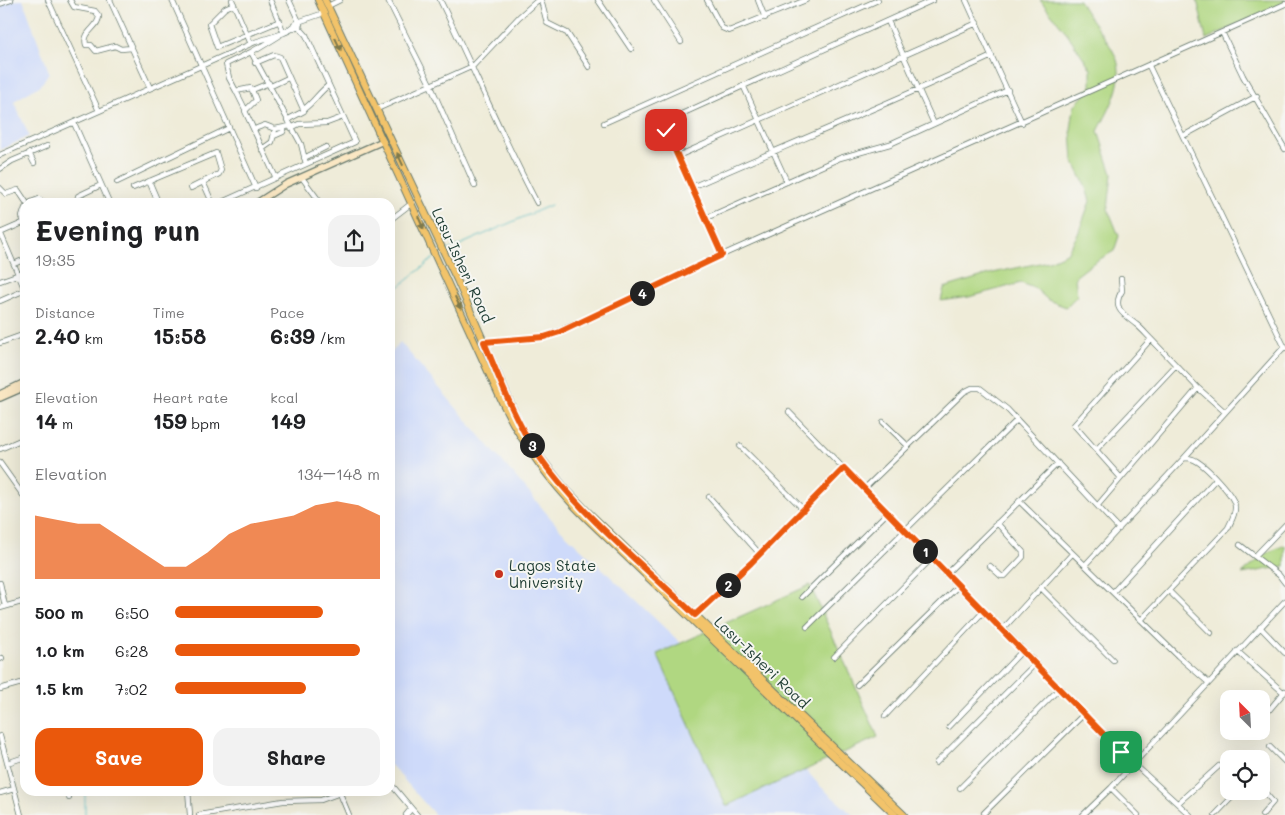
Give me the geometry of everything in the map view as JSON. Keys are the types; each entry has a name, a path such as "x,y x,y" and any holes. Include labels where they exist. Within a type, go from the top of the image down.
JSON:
{"main road":[{"name":"Lasu-Isheri Road","path":"318,0 515,428 531,456 551,481 584,516 904,815"},
{"name":"Lasu-Isheri Road","path":"327,3 444,253 520,424 537,453 572,496 855,771 895,815"}],"street":[{"path":"0,4 10,0"},
{"path":"48,0 99,111"},
{"path":"70,0 74,7 95,11 99,16 96,24 89,30 85,40 86,45 91,45 96,51 115,46 119,49 132,48"},
{"path":"110,0 150,88"},
{"path":"172,0 256,188"},
{"path":"270,0 284,33"},
{"path":"232,198 356,142 298,22 290,0"},
{"path":"327,3 340,0"},
{"path":"388,0 430,84 475,186"},
{"path":"440,0 473,66 518,167 538,203"},
{"path":"377,109 473,66 519,17 540,0 547,23 567,34 589,67"},
{"path":"598,0 631,49"},
{"path":"654,0 681,42"},
{"path":"707,0 718,23 725,30 764,18 806,0"},
{"path":"758,0 764,18"},
{"path":"604,123 878,0"},
{"path":"722,255 666,130 666,121 933,0"},
{"path":"966,0 1022,123"},
{"path":"258,48 247,35 233,2 210,22 215,42 220,47 247,35 280,21"},
{"path":"484,342 544,337 560,332 722,255 1022,123 1285,4"},
{"path":"0,155 253,43 284,33 298,22 324,13"},
{"path":"888,21 934,124"},
{"path":"678,156 977,23"},
{"path":"276,178 229,78 226,64 298,26 305,34"},
{"path":"1222,32 1243,76 1257,96 1285,149"},
{"path":"251,52 255,63 270,85 289,127 302,144 306,164"},
{"path":"255,63 274,55 280,57 286,67 288,78 304,109"},
{"path":"692,187 772,151 919,90 992,56"},
{"path":"1085,565 1285,347 1149,66"},
{"path":"236,91 250,88 252,90 288,78"},
{"path":"287,120 303,113 304,109 314,101 318,93 329,85"},
{"path":"743,85 787,182"},
{"path":"245,109 256,100 252,90"},
{"path":"706,218 840,158 855,152 880,147 1008,90"},
{"path":"1183,136 1257,96"},
{"path":"257,128 266,125 275,128 299,124 327,123 343,117"},
{"path":"74,123 107,198"},
{"path":"274,136 289,127"},
{"path":"117,182 229,128"},
{"path":"262,149 272,142 275,128"},
{"path":"269,198 303,179 384,142"},
{"path":"264,198 286,184 384,142"},
{"path":"0,169 12,160 47,146"},
{"path":"304,158 326,147"},
{"path":"8,151 12,160"},
{"path":"29,153 34,163"},
{"path":"133,188 216,153 222,170 219,174 191,188"},
{"path":"303,179 317,198"},
{"path":"149,182 156,198"},
{"path":"203,182 210,198"},
{"path":"77,198 101,185"},
{"path":"0,188 6,194 18,190 23,198"},
{"path":"395,216 412,204"},
{"path":"20,224 0,232 20,280"},
{"path":"14,264 20,261"},
{"path":"0,281 18,276"},
{"path":"1121,279 1122,291 1117,298 1117,306 1124,316 1139,326 1198,388 1225,412"},
{"path":"0,301 20,292"},
{"path":"0,343 20,336"},
{"path":"1121,478 1074,425 1151,339"},
{"path":"1096,450 1176,365"},
{"path":"0,394 20,384"},
{"path":"864,489 964,392 972,388 980,388 1016,420 1058,462 1119,529"},
{"path":"1098,505 1198,388"},
{"path":"0,398 20,389"},
{"path":"789,412 983,612 1003,629 1083,715 1190,815"},
{"path":"807,627 1016,420"},
{"path":"884,422 908,446"},
{"path":"0,449 20,440"},
{"path":"740,446 803,509"},
{"path":"1141,620 1228,528 1234,516 1235,506 1232,497 1192,459 1184,458"},
{"path":"947,573 1058,462"},
{"path":"0,463 20,491"},
{"path":"695,615 844,468"},
{"path":"1113,592 1216,480"},
{"path":"709,497 759,553"},
{"path":"1019,500 1072,554 1209,683"},
{"path":"802,597 887,513"},
{"path":"990,566 1000,576 1005,576 1023,557 1023,552 997,523"},
{"path":"1254,556 1285,524"},
{"path":"1240,545 1279,575 1285,583"},
{"path":"1003,629 1072,554"},
{"path":"834,657 932,558"},
{"path":"0,583 3,607 20,602"},
{"path":"857,685 958,586"},
{"path":"1041,588 1113,660"},
{"path":"1169,591 1211,633"},
{"path":"1084,815 1134,764 1260,627 1284,604"},
{"path":"884,716 983,612"},
{"path":"1260,627 1285,653"},
{"path":"949,727 1023,650"},
{"path":"1238,652 1284,692 1270,709"},
{"path":"936,763 1035,664"},
{"path":"0,689 20,683"},
{"path":"960,788 1059,689"},
{"path":"984,813 1083,715"},
{"path":"0,736 21,815"},
{"path":"1270,747 1285,762"},
{"path":"7,763 20,759"},
{"path":"1178,803 1219,766"},
{"path":"1111,788 1138,815"},
{"path":"0,793 14,789"},
{"path":"395,789 417,815"},
{"path":"188,796 190,815"},
{"path":"199,815 283,801 321,800 329,796"},
{"path":"341,796 349,815"},
{"path":"1262,815 1273,802 1270,798"},
{"path":"1215,815 1229,800"},
{"path":"406,815 411,809"}],"shaded area":[{"path":"23,0 49,72 41,85 14,101 29,136 0,150 0,1"},
{"name":"Lagos State University","path":"400,342 560,529 759,717 820,786 853,815 435,815 395,770 395,348"}],"green space":[{"path":"1040,0 1079,0 1115,55 1119,74 1116,94 1098,131 1112,174 1108,209 1119,236 1114,251 1093,263 1075,277 1077,296 1066,307 1048,300 1036,289 1021,283 969,297 941,301 944,288 993,273 1049,261 1067,253 1078,234 1090,201 1085,185 1073,161 1071,130 1074,107 1091,86 1091,69 1066,32"},
{"path":"1197,0 1285,0 1285,3 1206,39"},
{"path":"1285,545 1285,566 1242,574 1265,554"},
{"path":"810,585 878,737 726,806 657,654"}],"waterway":[{"path":"446,251 551,205"},
{"path":"395,290 434,258"},
{"path":"85,796 85,815"}],"place":[{"name":"Lagos State University","path":"499,574"}],"route":[{"path":"666,130 706,218 719,252 722,255 560,332 544,337 484,342 520,424 537,453 572,496 695,615 751,563 844,468 1121,752"}]}
